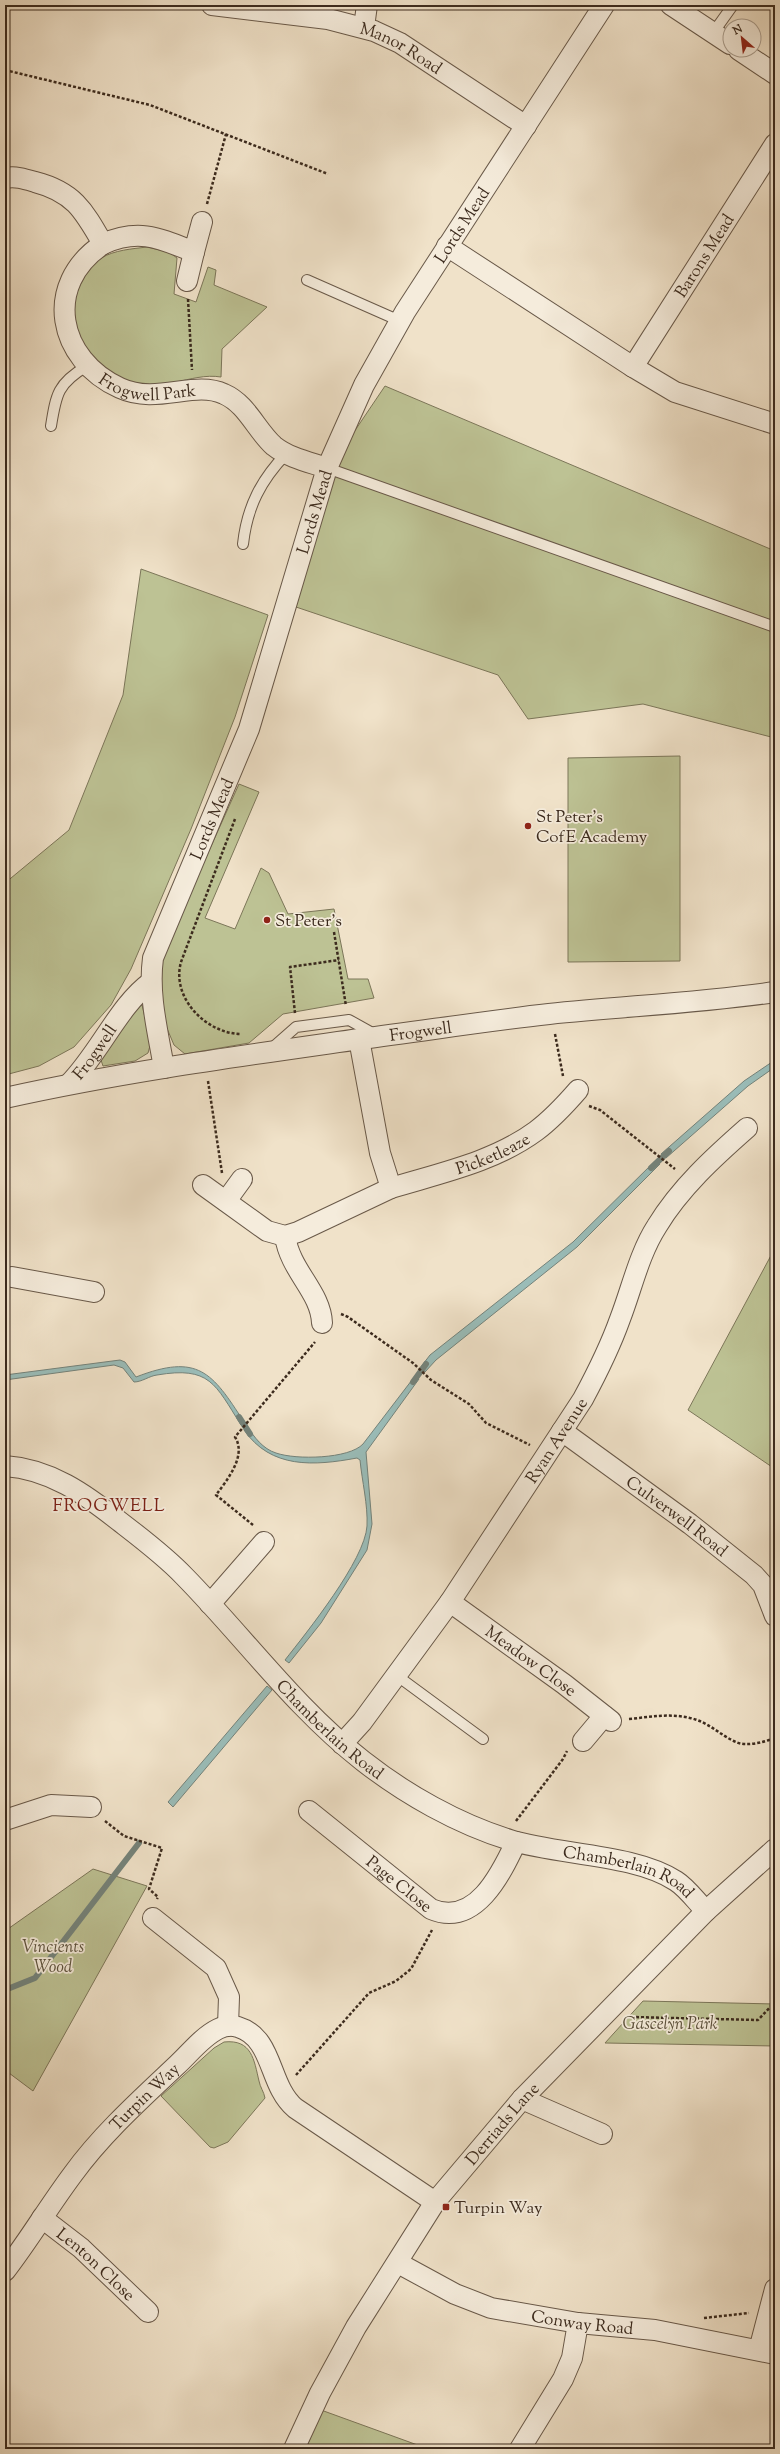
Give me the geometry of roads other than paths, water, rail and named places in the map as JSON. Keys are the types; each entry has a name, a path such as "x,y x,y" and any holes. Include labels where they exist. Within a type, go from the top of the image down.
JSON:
{"street":[{"name":"Manor Road","path":"212,5 302,15 364,27 400,43 526,126"},
{"path":"364,27 367,5"},
{"name":"Lords Mead","path":"164,1068 151,982 155,954 249,729 327,468 364,385 400,321 604,5"},
{"path":"671,5 722,38"},
{"path":"751,58 775,74"},
{"name":"Barons Mead","path":"633,367 775,144"},
{"path":"5,178 19,178 66,193 81,208 103,244"},
{"path":"187,281 202,222"},
{"name":"Frogwell Park","path":"194,252 155,237 141,234 120,237 103,244 89,255 79,266 65,306 65,318 69,337 87,366 120,388 138,394 158,395 214,390 232,398 270,442 286,454 327,468"},
{"path":"447,246 633,367 675,392 775,424"},
{"name":"Frogwell","path":"68,1084 88,1063 135,996 151,982"},
{"name":"Frogwell","path":"5,1098 68,1084 164,1068 379,1036 550,1014 670,1005 775,992"},
{"path":"359,1039 380,1153 391,1188"},
{"name":"Picketleaze","path":"285,1236 298,1232 391,1188 469,1164 510,1147 546,1123 574,1094"},
{"name":"Ryan Avenue","path":"342,1744 362,1722 450,1602 546,1453 583,1399 602,1365 643,1255 656,1226 677,1197 707,1164 747,1128"},
{"path":"226,1201 242,1179"},
{"path":"203,1186 267,1231 285,1236 292,1261 321,1315"},
{"path":"15,1276 94,1292"},
{"name":"Culverwell Road","path":"562,1431 690,1524 754,1575 763,1586 775,1616"},
{"name":"Chamberlain Road","path":"5,1466 30,1469 76,1490 141,1538 182,1574 263,1664 342,1744 378,1772 419,1798 448,1814 510,1840 652,1870 683,1886 706,1911"},
{"path":"210,1604 244,1555 264,1542"},
{"name":"Meadow Close","path":"450,1602 564,1684 607,1719 576,1744"},
{"path":"5,1820 51,1805 80,1800"},
{"name":"Page Close","path":"322,1814 430,1910 441,1914 460,1912 484,1895 503,1871 510,1840"},
{"name":"Derriads Lane","path":"294,2449 320,2393 356,2327 398,2263 435,2202 522,2099 706,1911 775,1849"},
{"path":"153,1918 216,1968 229,1996 228,2026 246,2030 261,2044 281,2093 295,2108 435,2202"},
{"name":"Turpin Way","path":"7,2265 73,2173 112,2129 203,2040 219,2028 228,2026"},
{"path":"522,2099 585,2118 602,2134"},
{"name":"Lenton Close","path":"42,2218 81,2248 148,2312"},
{"name":"Conway Road","path":"398,2263 455,2294 491,2308 578,2323 655,2330 767,2352"},
{"path":"767,2352 770,2310 775,2289"},
{"path":"520,2449 563,2379 572,2358 578,2323"}],"lane":[{"path":"713,32 733,5"},
{"path":"307,280 400,321"},
{"path":"50,426 53,410 64,382 87,366"},
{"path":"243,544 257,492 263,480 286,454"},
{"path":"327,468 775,627"},
{"path":"268,1052 296,1027 349,1020 379,1036"},
{"path":"396,1675 483,1739"}],"water":[{"path":"775,1060 775,1067 748,1086 666,1158 661,1154 744,1081"},
{"path":"655,1161 660,1164 577,1247 436,1360 425,1372 420,1368 430,1355 573,1242"},
{"path":"120,1360 125,1362 136,1377 157,1370 175,1367 189,1368 201,1372 212,1379 222,1390 244,1422 241,1425 217,1389 209,1381 200,1376 189,1373 157,1375 134,1382 123,1368 114,1365 5,1380 5,1375"},
{"path":"415,1376 419,1379 366,1452 372,1524 367,1550 321,1623 289,1663 285,1660 334,1595 346,1576 364,1540 367,1518 360,1460 357,1458 341,1461 309,1463 294,1462 267,1452 255,1443 244,1430 247,1426 263,1446 276,1453 296,1457 322,1457 346,1453 363,1444"},
{"path":"267,1686 272,1690 173,1807 168,1802"}],"waterway":[{"path":"651,1168 669,1151"},
{"path":"413,1382 426,1364"},
{"path":"239,1417 250,1434"},
{"path":"5,1990 35,1978 139,1843"}],"place":[{"name":"St Peter's CofE Academy","path":"528,826"},
{"name":"St Peter's","path":"267,920"},
{"name":"Turpin Way","path":"446,2207"}],"district":[{"name":"FROGWELL","path":"109,1505"}],"park label":[{"name":"Vincients Wood","path":"53,1956"},
{"name":"Gascelyn Park","path":"670,2023"}]}
